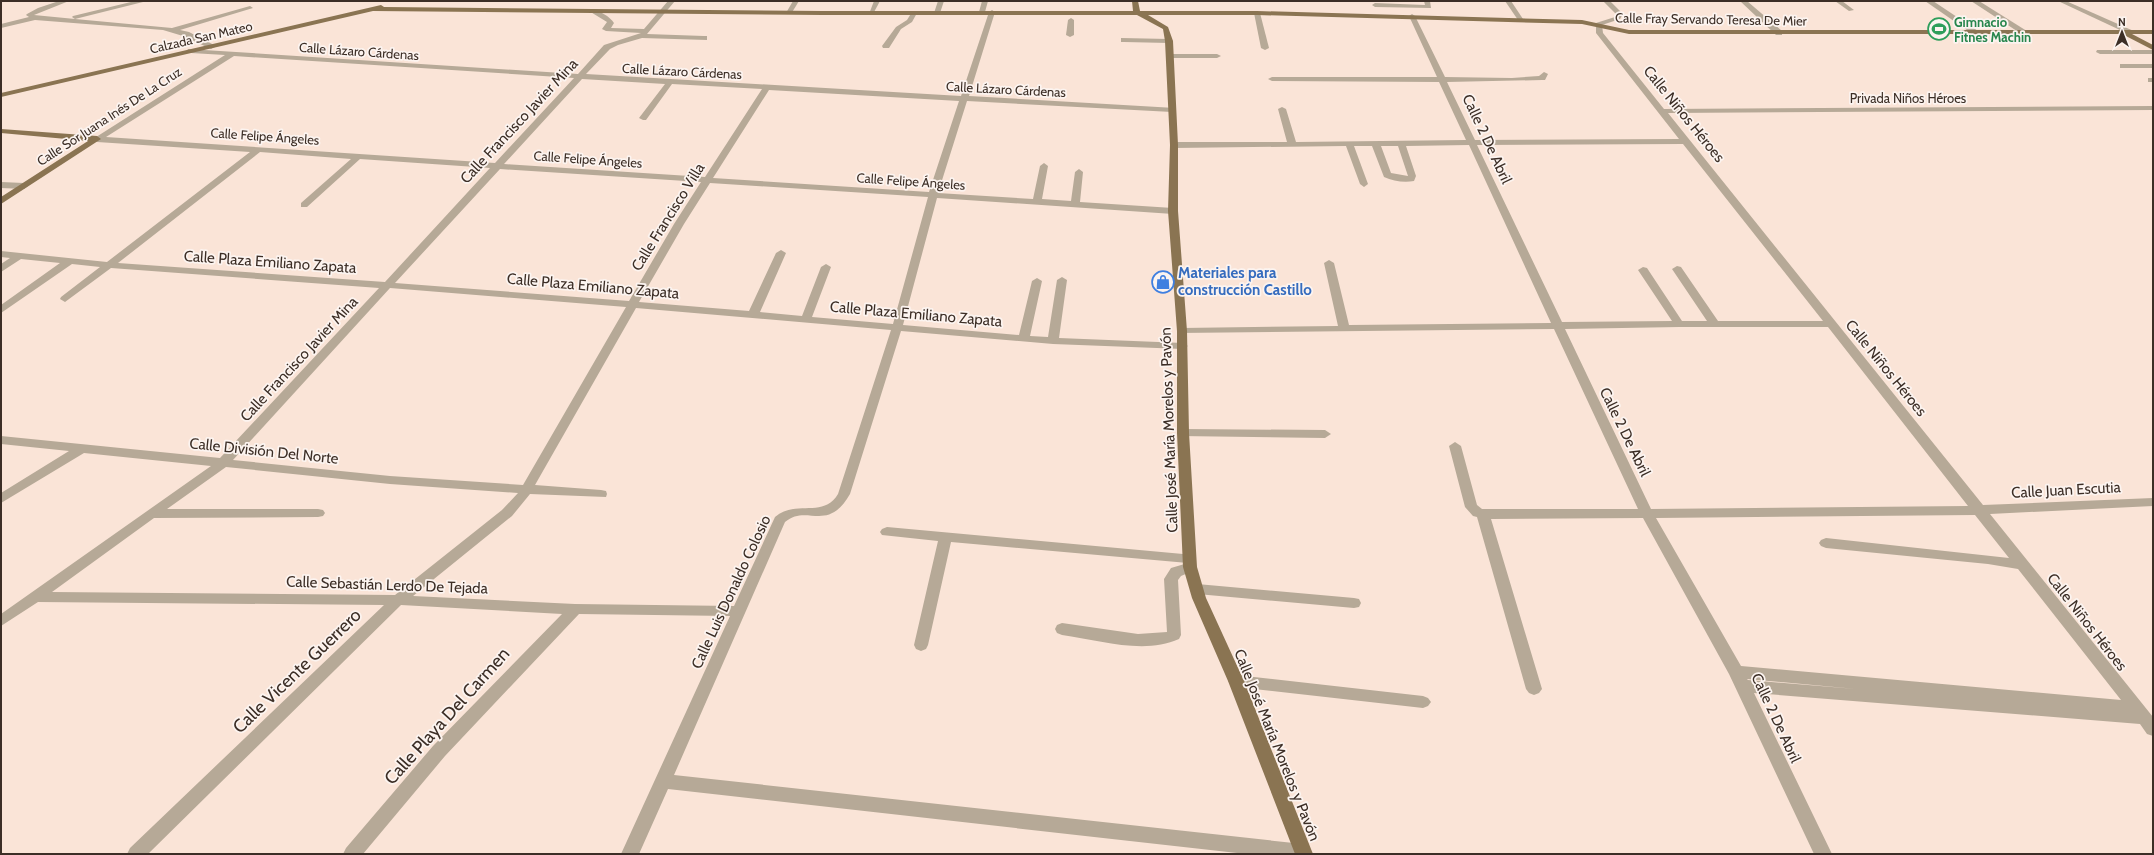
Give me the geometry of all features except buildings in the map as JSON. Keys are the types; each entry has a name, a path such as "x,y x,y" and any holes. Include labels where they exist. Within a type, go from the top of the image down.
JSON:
{"main road":[{"name":"Calzada San Mateo","path":"1,95 405,1"},
{"path":"1135,1 1137,12"},
{"name":"Calle Fray Servando Teresa De Mier","path":"373,9 871,13 987,12 1071,16 1137,12 1370,15 1410,11 1598,24 1620,32 2153,32"},
{"name":"Calle José María Morelos y Pavón","path":"1137,12 1164,26 1168,31 1169,41 1174,145 1173,211 1182,331 1183,433 1190,562 1197,589 1218,644 1236,681 1303,853"},
{"path":"2123,31 2153,48"},
{"path":"2132,32 2153,43"},
{"name":"Calle Felipe Ángeles","path":"1,131 97,139"},
{"name":"Calle Sor Juana Inés De La Cruz","path":"1,201 97,139"}],"street":[{"path":"36,18 29,15 40,9 66,1"},
{"path":"63,20 144,1"},
{"path":"644,33 672,1"},
{"path":"789,12 796,1"},
{"path":"871,13 877,1"},
{"path":"937,13 941,1"},
{"name":"Calle Luis Donaldo Colosio","path":"630,854 739,611 784,516 797,512 831,509 837,505 844,494 897,327 934,195 965,100 987,12 985,1"},
{"path":"1410,11 1416,1"},
{"path":"1370,15 1377,3 1410,11 1429,7 1427,1"},
{"path":"1508,1 1520,19"},
{"path":"1598,24 1614,20 1620,16 1618,11 1606,1"},
{"path":"1743,1 1779,33"},
{"path":"1838,1 1851,10"},
{"path":"1928,1 1977,33"},
{"path":"1974,1 2026,33"},
{"path":"2060,1 2123,31"},
{"path":"173,30 250,8"},
{"path":"591,10 610,21 610,24 606,29 608,30 704,38"},
{"name":"Calle 2 De Abril","path":"1410,11 1647,514 1740,679 1823,854"},
{"path":"886,46 898,28 910,21 914,13"},
{"path":"1257,13 1265,48"},
{"path":"1070,35 1071,16"},
{"path":"1,26 36,18 135,24 173,30 186,34 211,47"},
{"name":"Calle Niños Héroes","path":"1598,24 1600,33 1610,46 1980,510 2144,719"},
{"name":"Calle Francisco Javier Mina","path":"1,621 223,463 611,44 644,33"},
{"path":"1124,40 1169,41"},
{"name":"Calle Lázaro Cárdenas","path":"191,52 965,100 1172,110"},
{"path":"2100,52 2153,52"},
{"name":"Calle Sor Juana Inés De La Cruz","path":"97,139 231,55"},
{"path":"1170,56 1217,56"},
{"path":"2123,66 2153,66"},
{"path":"1272,79 1535,79 1542,78 1544,74"},
{"path":"643,118 670,82"},
{"name":"Calle Francisco Villa","path":"525,489 679,224 767,88"},
{"name":"Privada Niños Héroes","path":"1663,111 2153,108"},
{"path":"1282,109 1292,144"},
{"name":"Calle Felipe Ángeles","path":"97,139 1173,211"},
{"path":"1174,145 1687,141"},
{"path":"1376,144 1387,175 1394,178 1411,179 1412,176 1400,143"},
{"path":"1349,144 1364,184"},
{"path":"65,299 259,149"},
{"path":"304,205 359,156"},
{"path":"1037,202 1044,166"},
{"path":"1075,205 1079,172"},
{"path":"1,185 24,186"},
{"path":"753,315 781,253"},
{"name":"Calle Plaza Emiliano Zapata","path":"1,254 108,265 806,319 1053,341 1182,346"},
{"path":"1,269 20,255"},
{"path":"1,310 71,260"},
{"path":"1329,264 1344,328"},
{"path":"806,319 826,267"},
{"path":"1677,269 1715,324"},
{"path":"1642,270 1679,324"},
{"path":"1053,341 1062,280"},
{"path":"1024,338 1037,281"},
{"path":"1182,331 1558,325 1831,324"},
{"path":"1183,433 1324,434"},
{"name":"Calle División Del Norte","path":"1,440 390,480 601,494"},
{"path":"1455,446 1471,507 1478,513 1483,514 1534,689"},
{"path":"1,499 81,449"},
{"name":"Calle Vicente Guerrero","path":"136,854 398,600 507,513 523,495 525,489"},
{"name":"Calle Juan Escutia","path":"1483,514 1647,514 1980,510 2153,502"},
{"path":"152,514 318,513"},
{"path":"887,532 1190,562"},
{"path":"921,645 945,538"},
{"path":"1826,543 1988,559 2023,565"},
{"path":"1062,629 1146,641 1170,638 1174,635 1171,579 1176,572 1190,562"},
{"path":"1197,589 1354,603"},
{"name":"Calle Sebastián Lerdo De Tejada","path":"35,597 398,600 575,609 739,611"},
{"name":"Calle Playa Del Carmen","path":"352,854 439,751 575,609"},
{"path":"1740,679 2144,719"},
{"path":"1236,681 1423,702"},
{"path":"663,781 1303,853"}],"place":[{"name":"Gimnacio Fitnes Machin","path":"1939,29"},
{"name":"Materiales para construcción Castillo","path":"1163,282"}]}
